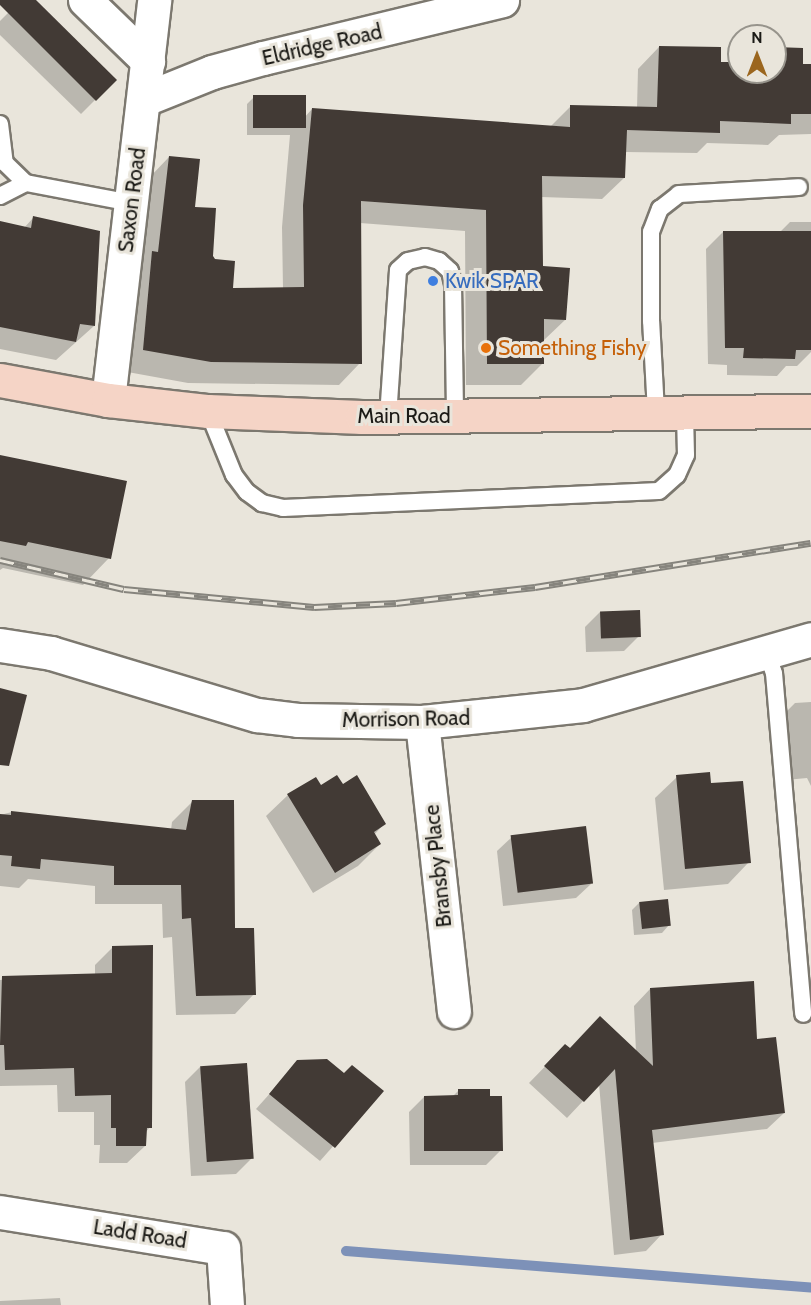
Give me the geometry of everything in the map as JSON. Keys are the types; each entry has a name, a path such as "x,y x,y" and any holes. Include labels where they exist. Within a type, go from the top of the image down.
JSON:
{"main road":[{"name":"Main Road","path":"0,380 108,400 208,411 388,417 811,411"}],"street":[{"path":"85,0 148,61"},
{"name":"Saxon Road","path":"108,400 145,99 154,0"},
{"name":"Eldridge Road","path":"145,99 212,72 502,0"},
{"name":"Morrison Road","path":"0,645 82,661 257,715 298,720 422,722 583,705 811,639"},
{"name":"Bransby Place","path":"422,722 454,1011"},
{"name":"Ladd Road","path":"0,1212 223,1248 227,1305"}],"lane":[{"path":"0,124 5,163 26,183 132,203"},
{"path":"0,196 26,183"},
{"path":"208,411 234,476 247,492 262,503 283,508 659,491 677,475 686,455 671,413 651,232 660,209 679,194 799,186"},
{"path":"388,417 398,270 408,261 425,257 439,261 450,271 453,284 455,416"},
{"path":"767,653 774,674 803,1014"}],"building":[{"path":"0,0 36,0 117,80 96,101 0,5"},
{"path":"659,46 721,47 721,62 727,62 727,84 787,84 787,47 803,48 803,64 811,64 811,114 791,114 791,124 720,121 720,133 627,130 625,178 542,176 543,266 570,268 566,320 544,319 544,364 487,364 486,210 361,201 362,364 211,362 143,350 152,251 158,252 169,156 200,159 195,207 216,208 213,256 215,259 235,261 233,288 304,287 303,205 312,108 570,127 570,105 657,107"},
{"path":"253,95 306,95 306,128 253,128"},
{"path":"33,216 100,231 95,326 80,324 76,342 0,327 0,221 31,228"},
{"path":"723,231 811,231 811,350 796,350 795,359 743,358 744,348 725,348"},
{"path":"0,455 127,481 111,559 28,542 26,546 0,541"},
{"path":"640,610 641,637 601,638 600,611"},
{"path":"0,688 27,695 9,766 0,765"},
{"path":"710,772 711,783 743,781 751,863 685,869 676,775"},
{"path":"337,775 343,784 357,775 386,824 374,832 381,844 335,873 287,794 316,777 321,785"},
{"path":"192,800 234,800 235,928 254,928 256,995 196,996 191,918 182,919 181,885 114,885 114,866 41,859 40,869 11,866 12,856 0,855 0,814 11,815 11,811 186,830"},
{"path":"586,826 593,884 518,893 511,835"},
{"path":"668,899 671,926 642,929 639,902"},
{"path":"153,945 152,1128 147,1128 146,1146 116,1146 116,1128 111,1128 111,1095 75,1096 74,1068 5,1070 4,1045 0,1045 2,976 112,973 112,946"},
{"path":"754,981 757,1039 776,1037 785,1113 652,1130 664,1235 630,1240 615,1069 584,1102 544,1066 565,1044 570,1048 600,1016 653,1066 650,988"},
{"path":"327,1059 344,1073 352,1065 384,1091 335,1148 269,1094 297,1060"},
{"path":"247,1063 254,1159 207,1162 200,1066"},
{"path":"458,1089 490,1089 490,1096 502,1096 503,1151 424,1151 424,1096 458,1095"}],"waterway":[{"path":"346,1251 811,1288"}],"railway":[{"path":"0,560 124,589 314,607 396,603 535,587 811,543"}],"place":[{"name":"Kwik SPAR","path":"433,281"},
{"name":"Something Fishy","path":"486,348"}]}
